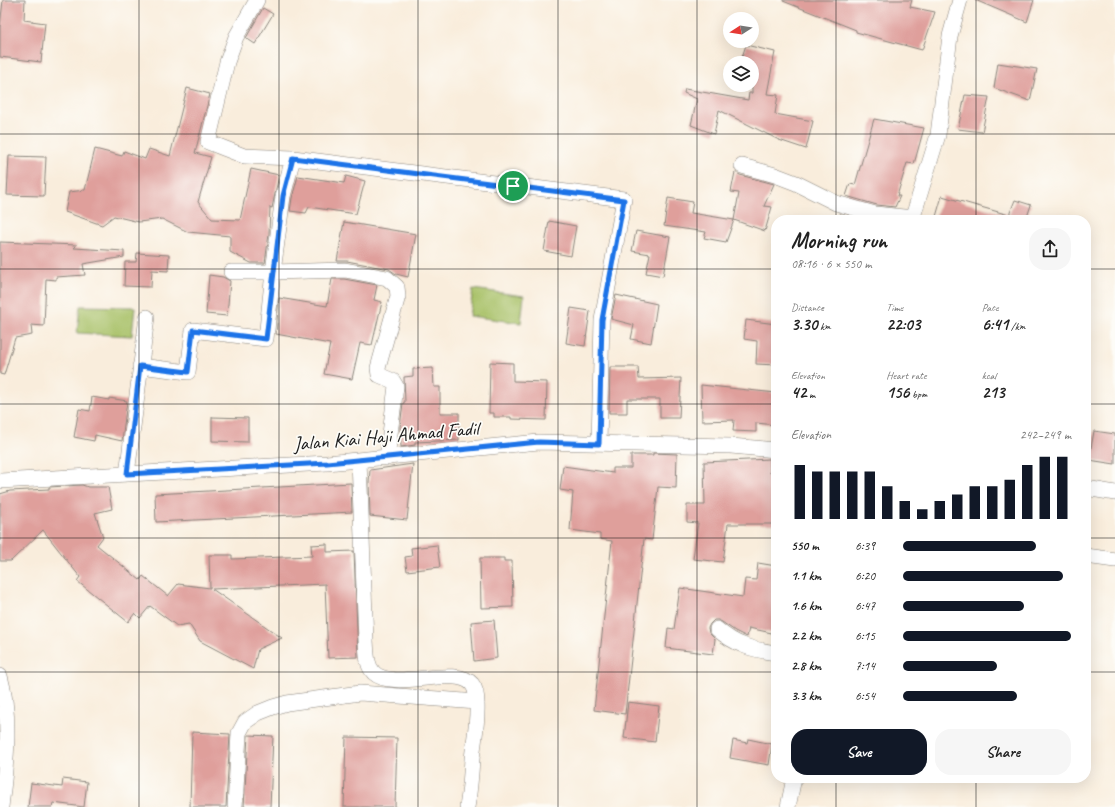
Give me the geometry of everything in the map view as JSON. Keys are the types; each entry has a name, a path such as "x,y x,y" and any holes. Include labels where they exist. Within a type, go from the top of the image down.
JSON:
{"street":[{"path":"257,0 236,37 227,62 208,142 244,156 293,158 624,200 602,320 599,444"},
{"path":"913,215 938,135 950,36 960,0"},
{"path":"140,366 188,372 193,330 266,339 283,196 293,158"},
{"path":"742,166 775,175 836,203 882,215"},
{"path":"231,272 345,270 387,278 397,287 398,296 378,368 380,375 393,381 396,386 387,458"},
{"path":"127,474 147,317"},
{"name":"Jalan Kiai Haji Ahmad Fadil","path":"0,481 387,458 539,442 731,446 771,450"},
{"path":"359,460 366,641 367,656 370,666 374,674 386,679 453,677 465,679 471,683 476,692 477,715 467,807"},
{"path":"1091,489 1115,492"},
{"path":"1091,557 1115,560"},
{"path":"717,629 728,639 748,647 771,652"},
{"path":"0,676 6,707 6,750 1,807"},
{"path":"235,807 239,733 245,722 258,713 287,703 360,693 477,702"},
{"path":"788,807 793,783"}],"green space":[{"path":"473,289 524,296 521,323 469,316"},
{"path":"80,306 135,307 132,336 77,333"}],"building":[{"path":"3,0 25,0 24,20 45,23 41,62 0,57 0,27"},
{"path":"783,0 912,0 910,7 935,12 922,50 856,32 856,30"},
{"path":"975,0 1034,0 1027,22"},
{"path":"263,8 273,14 255,44 246,38"},
{"path":"745,48 758,48 775,52 767,94 778,95 775,114 813,121 806,149 779,140 719,110 714,134 691,125 697,99 684,93 685,89 748,100 749,93 759,92 759,56 742,56"},
{"path":"998,63 1037,69 1030,101 994,88"},
{"path":"187,88 210,94 195,153 211,157 198,202 212,219 240,220 251,169 279,175 272,208 270,207 269,234 265,263 251,263 230,252 230,236 188,232 162,219 139,222 114,216 102,225 65,212 69,192 85,190 95,149 122,156 124,151 145,159 149,149 170,156"},
{"path":"965,95 989,97 982,132 958,129"},
{"path":"874,119 924,128 914,164 907,163 897,196 900,196 895,207 877,205 846,196 850,184 855,185"},
{"path":"9,156 46,157 44,196 7,195"},
{"path":"735,172 740,175 774,184 764,206 772,207 765,231 734,220 739,193 731,192"},
{"path":"298,176 344,183 346,176 365,181 356,214 309,207 306,213 290,211"},
{"path":"942,196 1009,215 936,215"},
{"path":"668,198 693,202 691,213 734,220 726,242 704,238 706,232 664,226"},
{"path":"1015,200 1031,205 1028,215 1009,215"},
{"path":"549,221 576,226 571,256 544,251"},
{"path":"344,222 416,234 408,277 396,274 389,269 347,261 337,261"},
{"path":"636,231 670,237 663,276 646,273 650,254 632,251"},
{"path":"0,242 77,245 74,248 124,251 124,257 83,264 85,275 56,277 56,280 46,279 44,326 31,325 32,335 15,338 4,375 0,374"},
{"path":"137,253 169,255 168,271 152,270 151,287 124,286 125,262 136,262"},
{"path":"209,275 223,277 230,281 227,316 206,314"},
{"path":"332,279 344,279 377,285 374,300 382,302 372,345 360,343 352,379 324,374 330,344 276,334 279,298 327,306"},
{"path":"616,295 657,304 651,343 631,339 634,325 611,319"},
{"path":"571,308 590,311 585,346 566,343"},
{"path":"746,320 771,323 771,365 756,364 757,341 744,339"},
{"path":"490,362 513,363 513,381 547,382 546,420 494,417 494,413 489,413"},
{"path":"610,367 638,367 639,379 681,378 679,418 660,418 660,399 627,399 627,413 609,413"},
{"path":"433,368 434,387 440,387 440,413 459,413 459,440 415,442 415,445 401,447 400,427 403,403 405,402 404,377 413,376 413,369"},
{"path":"701,385 771,392 771,424 756,423 756,432 733,431 734,420 702,421"},
{"path":"92,397 127,401 122,441 95,435 94,441 74,437 79,409 90,411"},
{"path":"212,417 248,418 248,442 212,441"},
{"path":"1094,431 1115,434 1115,464 1091,460 1091,448"},
{"path":"653,453 677,454 676,488 658,487 652,540 644,539 625,714 594,710 612,541 600,539 600,534 570,530 573,492 560,490 563,466 613,473 613,468 631,468 631,455 653,455"},
{"path":"770,459 771,524 728,524 723,562 693,559 698,523 687,522 687,505 705,505 704,462"},
{"path":"413,464 407,520 370,516 370,470"},
{"path":"351,483 352,512 156,522 155,494"},
{"path":"82,485 88,487 108,487 112,509 95,513 103,537 97,545 140,580 143,576 168,596 178,584 210,588 209,555 232,555 232,559 312,556 311,545 327,544 327,552 354,551 358,657 328,658 325,584 212,589 282,638 258,649 253,669 200,641 189,624 177,626 150,606 140,618 135,613 128,622 77,581 80,577 43,530 11,561 0,561 0,494 10,491 49,489 49,487"},
{"path":"437,545 440,567 407,571 405,557 412,556 411,548"},
{"path":"480,558 504,558 504,561 512,561 513,607 481,608"},
{"path":"758,563 771,565 771,633 749,628 747,637 722,622 714,620 708,628 709,633 715,639 713,654 666,648 668,628 674,629 680,588 743,597 745,579 756,580"},
{"path":"494,620 497,658 474,661 471,622"},
{"path":"628,702 659,706 655,742 624,738"},
{"path":"192,732 230,734 226,807 190,807"},
{"path":"248,735 273,736 270,807 244,807"},
{"path":"346,737 397,738 395,807 344,807"},
{"path":"748,739 771,744 769,765 730,758 733,740 747,743"},
{"path":"63,779 87,782 84,807 53,803 52,807 28,807 31,783 62,787"}],"route":[{"path":"293,158 513,186 624,200 602,320 599,444 539,442 327,463 127,474 140,366 188,372 193,330 266,339 283,196 293,158"}]}
